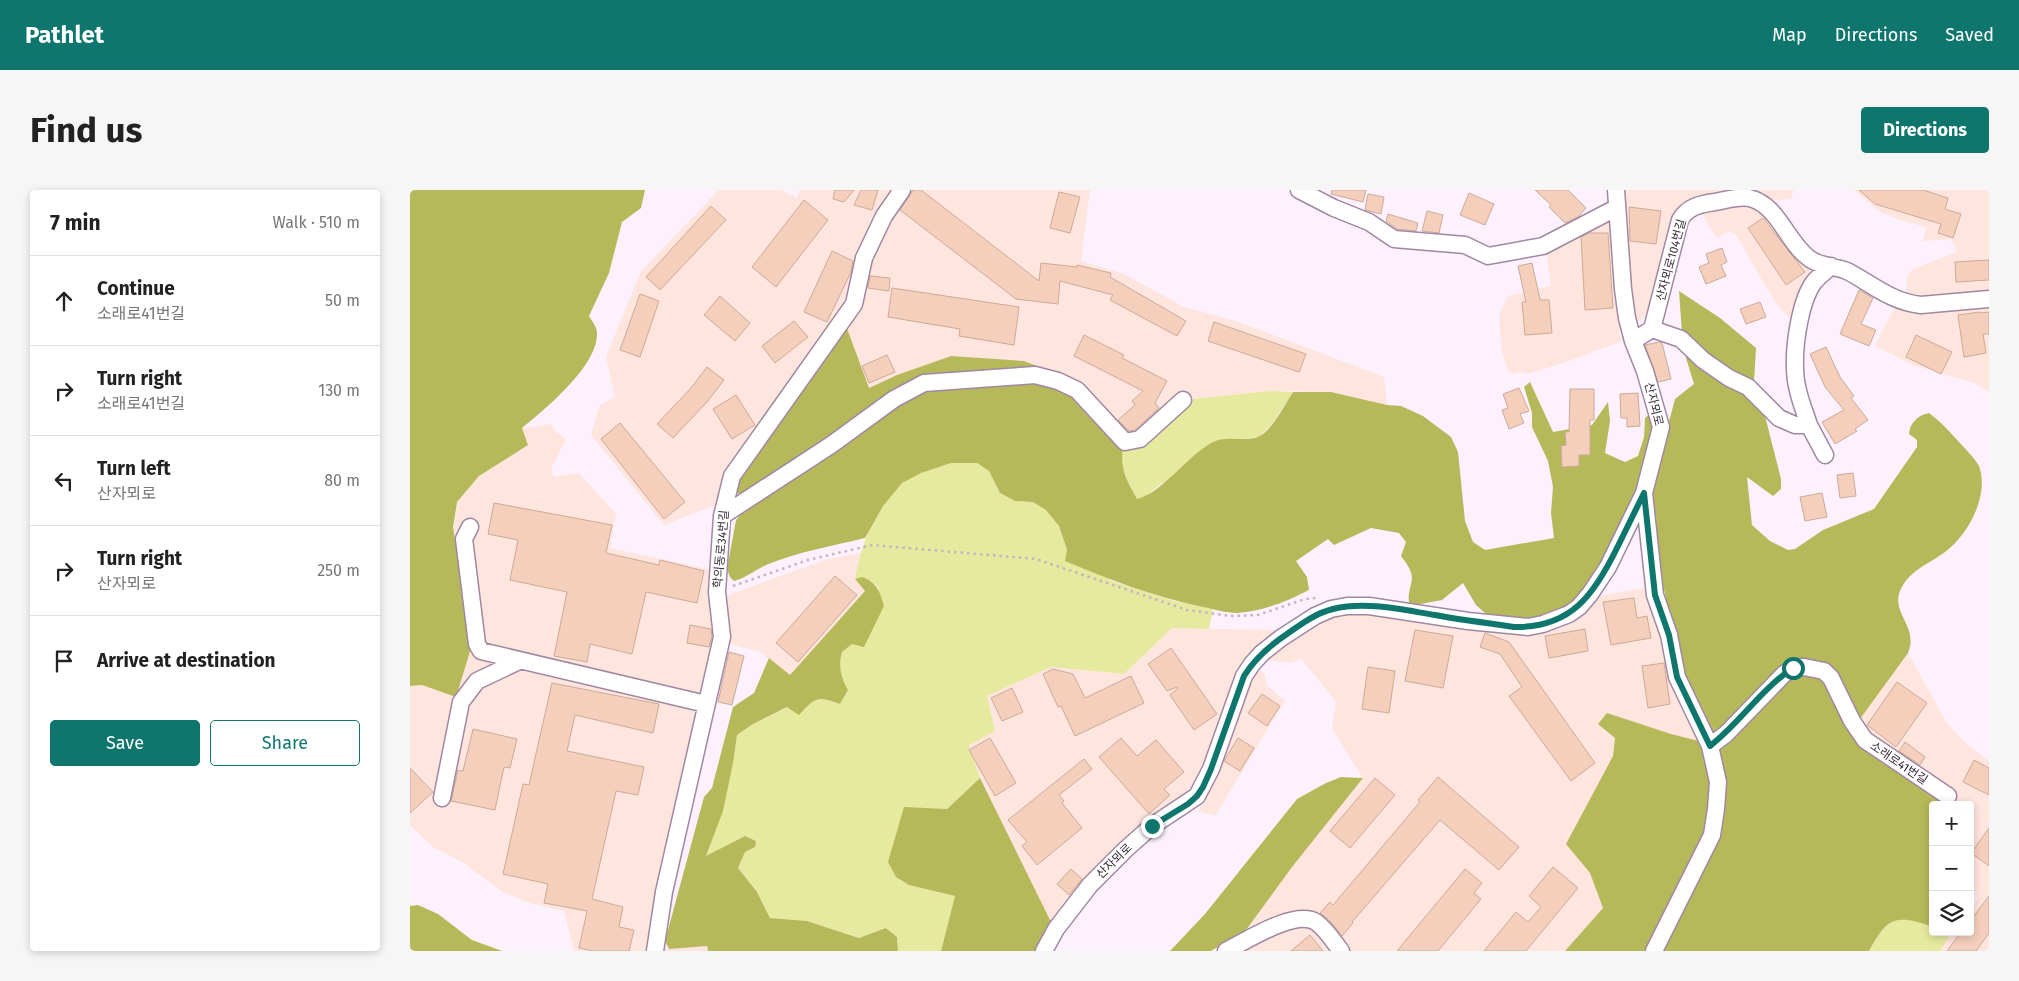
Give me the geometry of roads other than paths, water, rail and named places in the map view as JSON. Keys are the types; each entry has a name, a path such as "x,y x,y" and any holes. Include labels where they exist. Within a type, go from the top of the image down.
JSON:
{"street":[{"name":"학의동로34번길","path":"655,951 664,892 722,636 717,592 722,516 732,476 854,304 864,258 884,216 902,190"},
{"path":"1299,190 1334,208 1369,222 1394,239 1465,245 1488,256 1543,246 1616,208"},
{"name":"산자뫼로","path":"1044,951 1056,929 1090,884 1126,848 1152,826 1197,796 1211,769 1237,692 1252,664 1281,638 1315,616 1331,609 1347,606 1390,608 1514,627 1528,627 1556,620 1579,607 1599,582 1644,493 1661,427 1645,370 1633,341 1622,289 1616,190"},
{"name":"산자뫼로104번길","path":"1652,329 1680,220 1688,209 1738,198 1749,198 1760,203 1810,260 1849,272 1887,295 1911,304 1931,305 1989,299"},
{"path":"1825,455 1809,425 1799,397 1795,369 1798,328 1805,300 1814,282 1832,266"},
{"path":"1633,341 1652,329 1681,339 1703,360 1729,378 1748,387 1779,418 1795,424 1809,425"},
{"path":"722,516 831,445 894,399 924,383 1035,375 1058,381 1077,390 1125,442 1140,439 1183,400"},
{"path":"1644,493 1655,595 1669,635 1677,677 1710,746 1718,782 1712,835 1654,951"},
{"path":"470,527 464,539 477,644 481,651 706,704"},
{"path":"442,798 462,702 477,680 519,661"},
{"name":"소래로41번길","path":"1710,746 1726,734 1784,674 1793,668 1804,666 1815,668 1824,671 1832,678 1852,721 1865,740 1948,796"},
{"path":"1226,951 1280,925 1300,919 1315,922 1341,951"}]}
